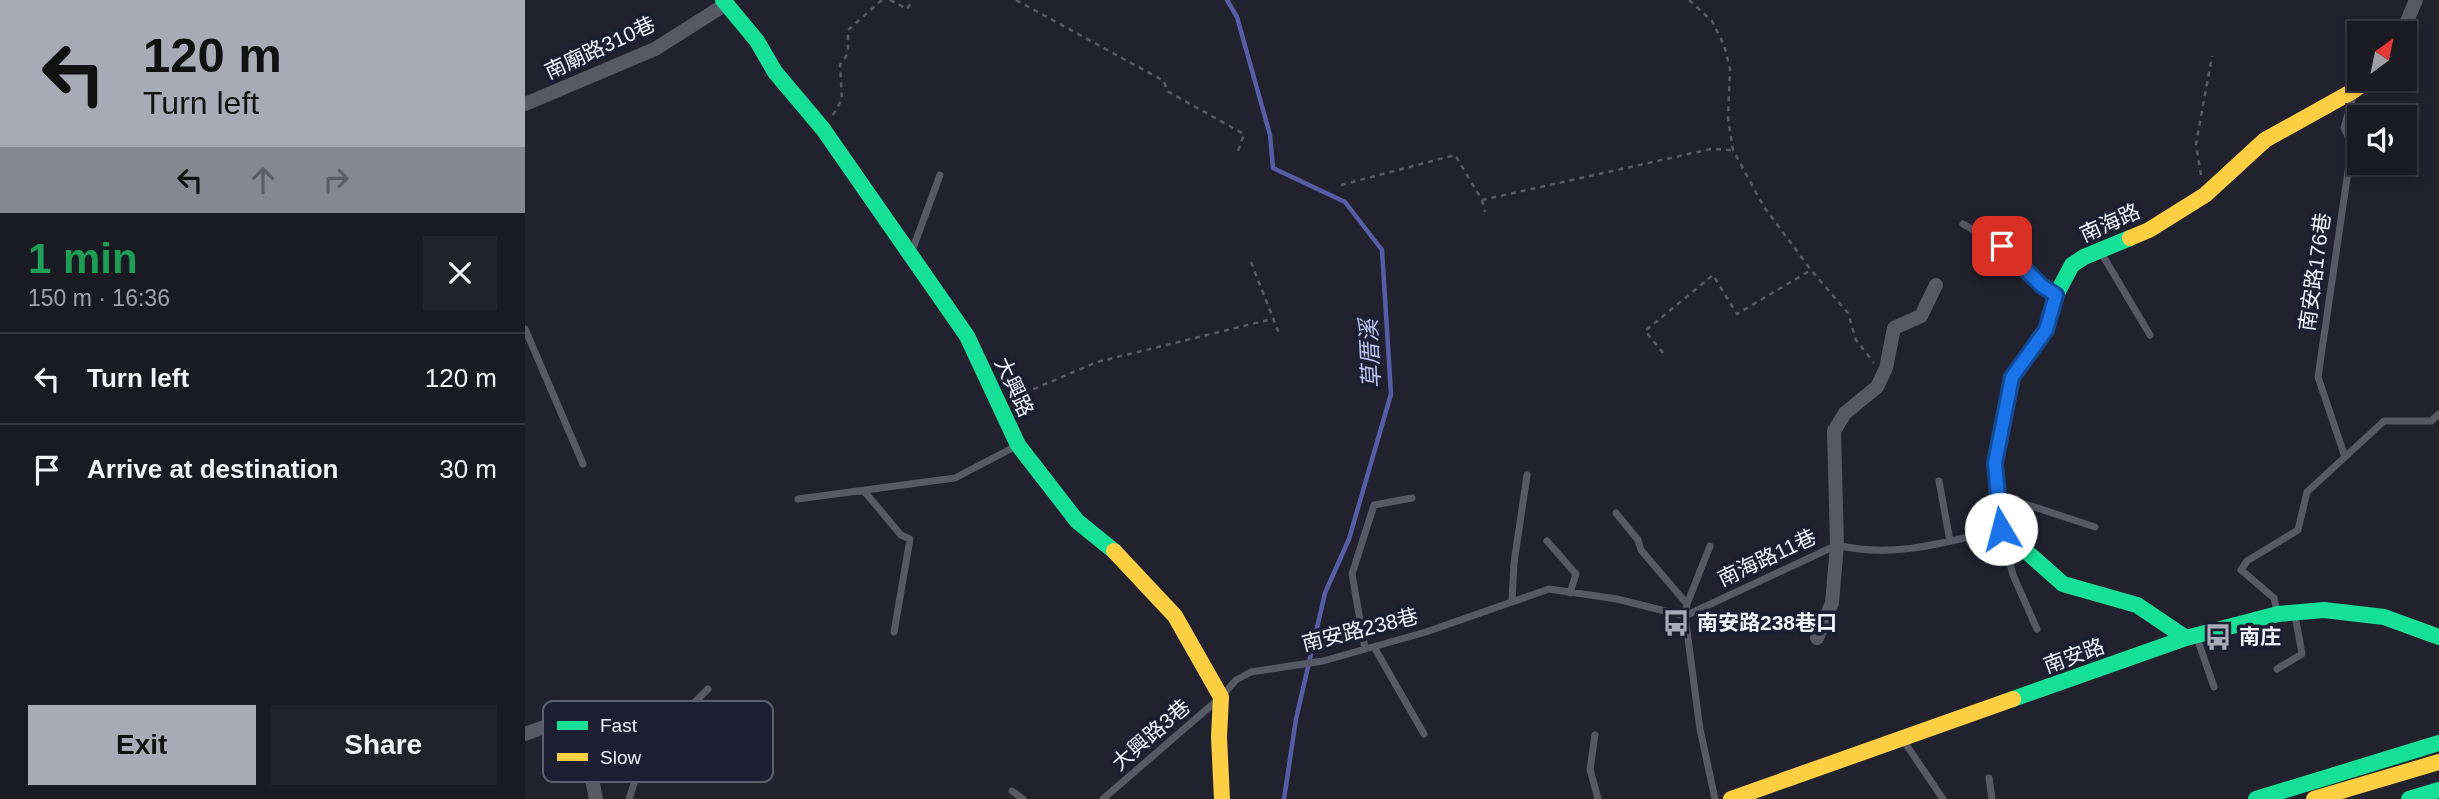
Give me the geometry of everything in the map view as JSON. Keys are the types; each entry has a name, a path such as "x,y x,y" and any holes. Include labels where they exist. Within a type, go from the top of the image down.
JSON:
{"main road":[{"name":"大興路","path":"725,2 757,41 775,72 823,129 967,336 1018,445 1077,521 1116,553 1175,616 1221,697"},
{"name":"南海路","path":"2001,529 1995,463 2012,377 2046,330 2056,295 2072,265 2099,250 2149,230 2205,195 2265,140 2353,91"},
{"path":"2001,529 2063,584 2137,605 2191,637"},
{"name":"南安路","path":"1731,799 2191,637 2286,614 2324,610 2384,617 2439,637"},
{"path":"1221,697 1219,737 1222,799"},
{"path":"2256,799 2439,743"},
{"path":"2314,799 2439,762"},
{"path":"2409,799 2439,790"}],"street":[{"path":"2407,21 2416,0"},
{"name":"南廟路310巷","path":"525,104 655,48 725,2"},
{"path":"1817,638 1832,603 1837,545 1834,431 1845,413 1877,387 1887,368 1890,341 1895,328 1921,316 1936,285"},
{"path":"525,734 543,728"}],"lane":[{"name":"南安路176巷","path":"2345,457 2318,377 2352,144 2344,128 2352,106 2353,91"},
{"path":"910,255 940,175"},
{"path":"1963,224 2002,246 2042,286 2056,295"},
{"path":"2099,250 2150,335"},
{"path":"525,329 583,464"},
{"path":"2277,669 2302,654 2286,614 2274,598 2241,570 2247,561 2298,530 2307,492 2384,421 2431,421 2439,414"},
{"path":"798,499 955,478 1018,445"},
{"path":"1511,600 1527,475"},
{"path":"1939,481 1950,541"},
{"path":"864,491 901,535 910,540 894,632"},
{"path":"1997,494 2095,527"},
{"path":"1365,649 1352,575 1374,505 1412,498"},
{"path":"1616,513 1638,540 1641,550 1687,604"},
{"path":"2001,529 2013,575 2037,629"},
{"name":"南海路11巷","path":"1685,616 1837,545 1856,550 1907,551 2001,529"},
{"path":"1547,541 1576,574 1570,593"},
{"path":"1710,546 1687,604 1685,616 1700,729 1716,799"},
{"name":"南安路238巷","path":"1221,697 1235,680 1251,672 1323,661 1374,647 1426,632 1511,600 1549,589 1617,599 1685,616"},
{"path":"2191,637 2214,687"},
{"path":"1374,647 1424,734"},
{"path":"696,701 708,689"},
{"name":"大興路3巷","path":"1103,799 1221,697"},
{"path":"1595,735 1590,769 1598,799"},
{"path":"1902,739 1943,799"},
{"path":"1989,778 1992,799"},
{"path":"628,799 634,782"},
{"path":"1012,791 1023,799"}],"path":[{"path":"823,129 842,99 840,65 848,53 848,30 882,0"},
{"path":"890,0 907,9 913,0"},
{"path":"1016,0 1164,81 1167,91 1244,134 1238,151"},
{"path":"1689,0 1712,21 1724,45 1730,69 1728,118 1733,150 1764,207 1811,270 1848,313 1856,340 1873,363 1887,368"},
{"path":"2205,195 2196,144 2212,56"},
{"path":"1482,200 1711,149 1733,150"},
{"path":"1341,184 1455,155 1482,200 1485,212"},
{"path":"1251,262 1280,336"},
{"path":"1664,353 1645,331 1713,275 1737,314 1811,270"},
{"path":"999,404 1097,362 1272,318"}],"waterway":[{"name":"草厝溪","path":"1227,0 1237,17 1270,135 1273,168 1345,202 1382,250 1391,394 1349,539 1325,593 1296,719 1284,799"}],"traffic: fast":[{"path":"723,0 757,41 775,72 823,129 967,336 1018,445 1077,521 1114,551"},
{"path":"2130,238 2084,257 2072,265 2056,295 2046,329 2012,377 1995,463 2001,529 2063,584 2137,605 2186,638"},
{"path":"2013,699 2186,638 2278,614 2324,610 2384,617 2439,637"},
{"path":"2256,799 2439,743"},
{"path":"2409,799 2439,790"}],"traffic: slow":[{"path":"2130,238 2149,230 2205,195 2265,140 2353,91"},
{"path":"1114,551 1175,616 1221,697 1219,737 1222,799"},
{"path":"1731,799 2013,699"},
{"path":"2314,799 2439,762"}],"place":[{"name":"南安路238巷口","path":"1676,623"},
{"name":"南庄","path":"2218,637"}],"route":[{"path":"2001,529 1995,463 2012,377 2046,330 2056,295 2042,286 2002,246"}]}
